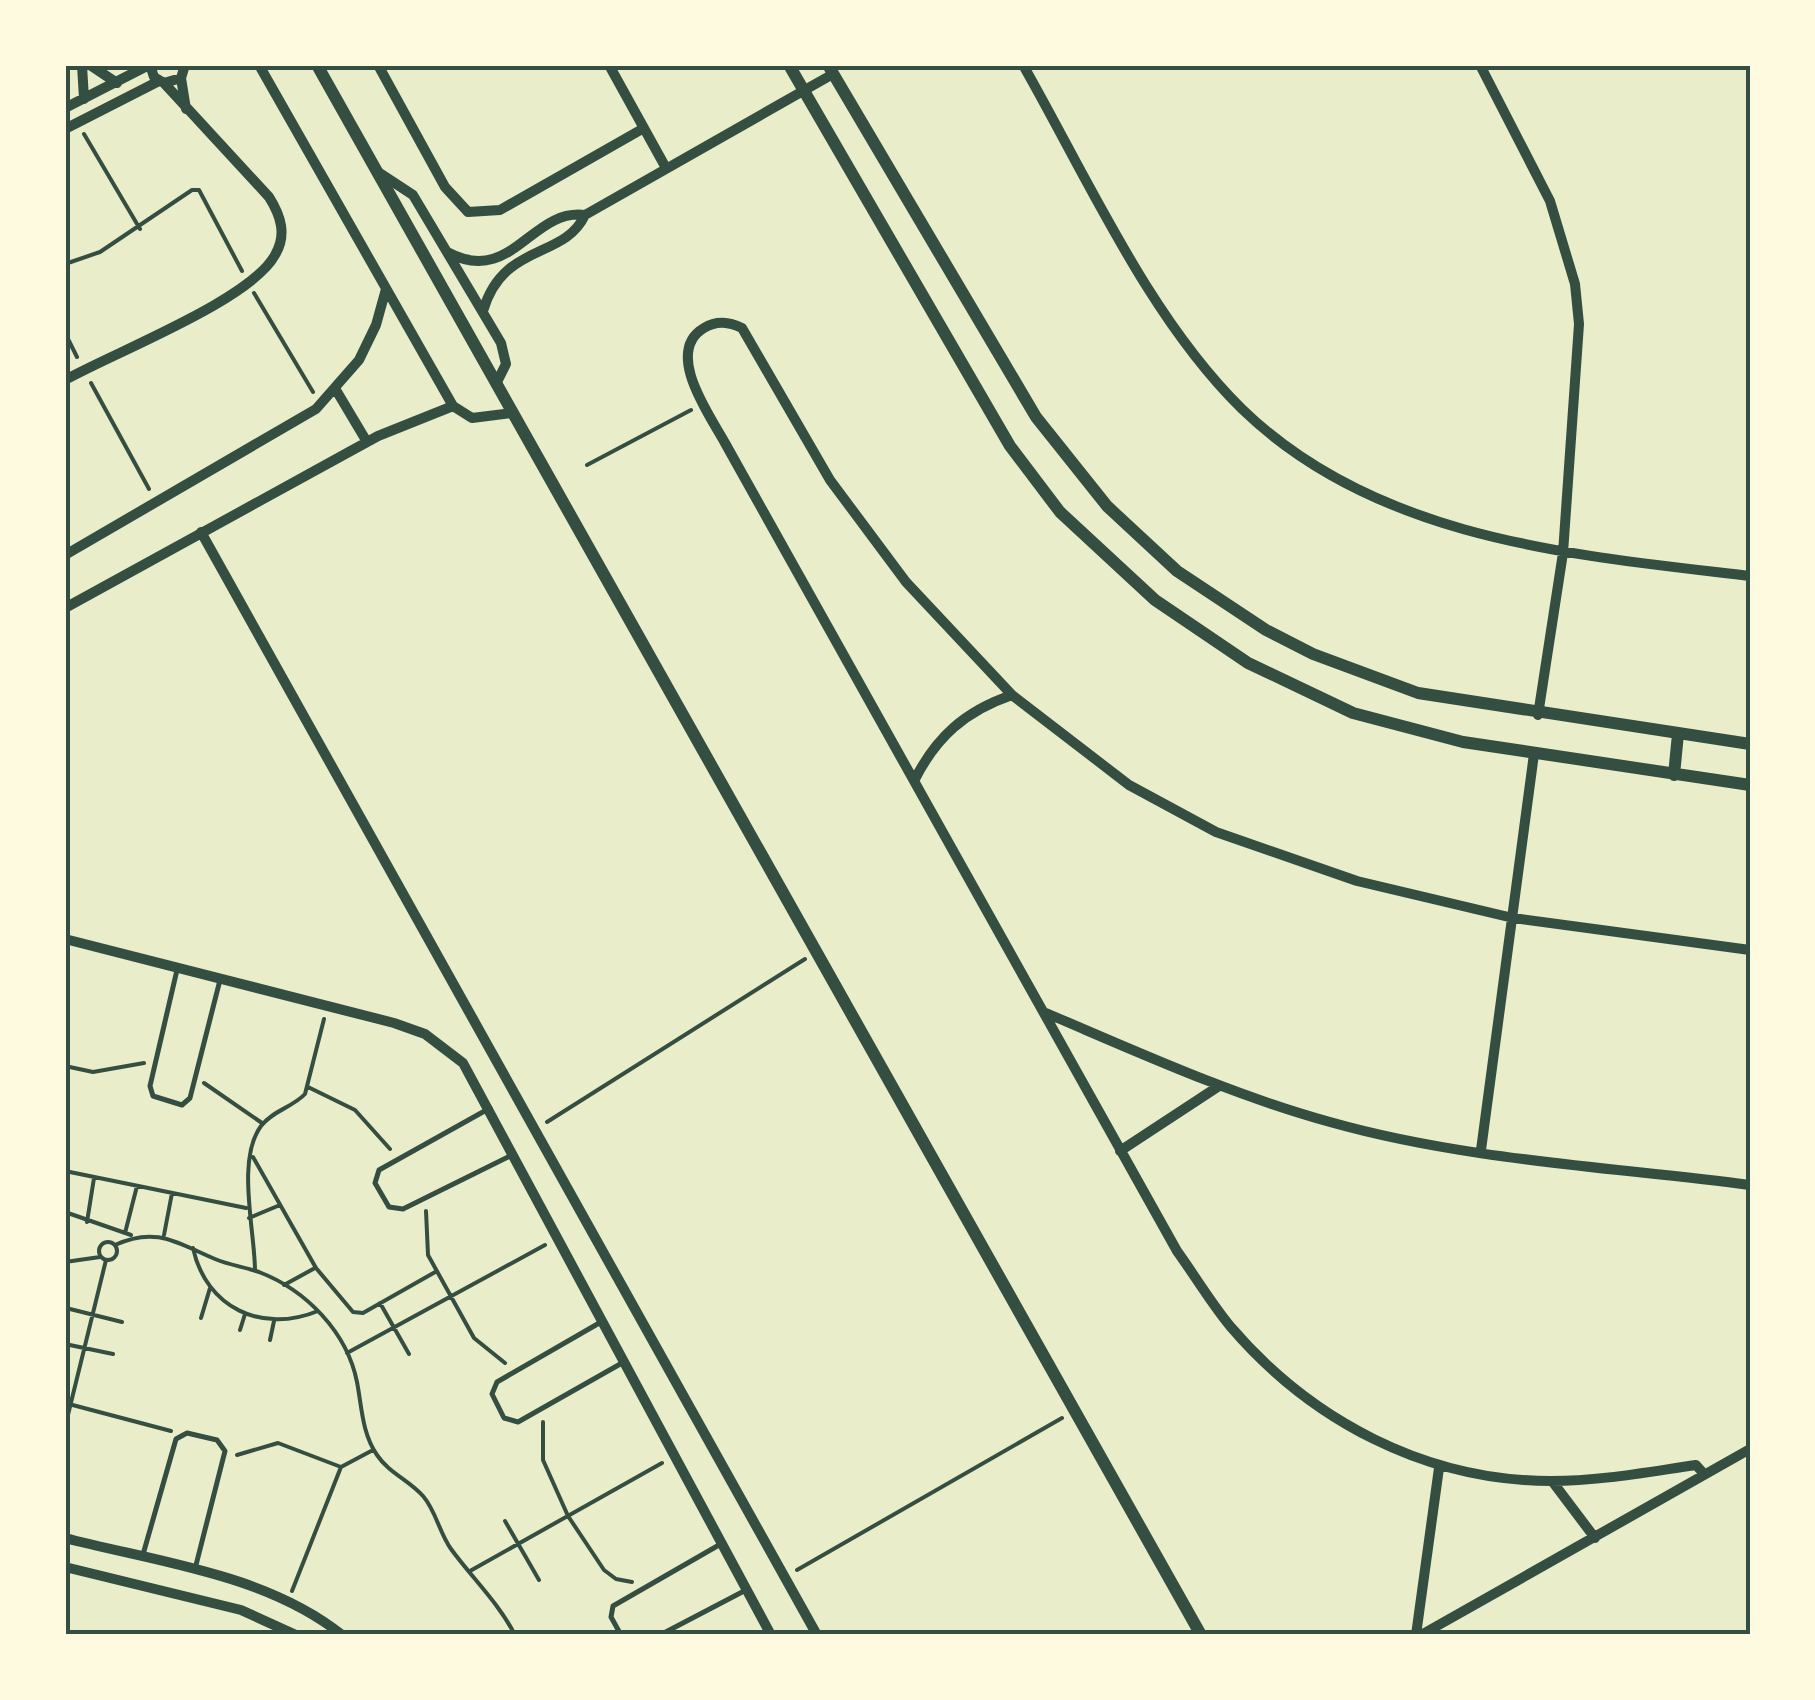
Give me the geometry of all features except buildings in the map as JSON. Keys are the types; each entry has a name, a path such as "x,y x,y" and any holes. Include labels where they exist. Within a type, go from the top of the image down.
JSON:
{"street":[{"path":"82,65 84,99"},
{"path":"90,65 117,83"},
{"path":"65,108 149,65 261,188 281,220 282,238 275,256 249,285 65,380"},
{"path":"258,65 453,406 472,418 512,413"},
{"path":"317,65 1201,1635"},
{"path":"378,65 445,186 468,212 500,210 644,128"},
{"path":"609,65 666,168"},
{"path":"790,65 1010,446 1060,512 1113,564 1200,633 1296,689 1406,729 1534,754 1750,786"},
{"path":"1023,65 1158,301 1243,409 1301,455 1368,494 1437,522 1562,553 1750,576"},
{"path":"1480,65 1550,202 1575,284 1579,358 1562,553 1538,715"},
{"path":"65,129 185,69 186,110"},
{"path":"483,311 499,275 572,233 585,215 804,90 830,69 1036,417 1107,506 1137,536 1220,602 1313,654 1418,693 1538,715 1750,744"},
{"path":"377,172 412,196 483,311 506,356 496,384"},
{"path":"447,252 467,260 491,261 561,216 585,215"},
{"path":"540,231 548,244"},
{"path":"65,555 320,405 336,390 368,343 386,288"},
{"path":"1704,1474 1696,1465 1552,1481 1439,1468 1386,1446 1333,1416 1260,1358 1228,1324 1177,1251 1120,1151 704,403 689,366 691,344 706,327 731,323 742,328 830,480 906,582 1012,695 1129,785 1216,832 1358,882 1514,918 1750,950"},
{"path":"336,390 367,442"},
{"path":"65,608 367,442 418,417 453,406"},
{"path":"200,532 817,1635"},
{"path":"914,782 943,735 963,717 1012,695"},
{"path":"1674,775 1678,734"},
{"path":"1481,1150 1534,754"},
{"path":"65,938 394,1022 439,1043 472,1076 490,1108 672,1457 771,1635"},
{"path":"1045,1012 1218,1086 1333,1123 1481,1150 1750,1185"},
{"path":"1120,1151 1218,1086"},
{"path":"1418,1635 1750,1450"},
{"path":"1418,1635 1439,1468"},
{"path":"1552,1481 1595,1538"},
{"path":"65,1538 288,1600 342,1635"},
{"path":"65,1567 241,1610 296,1635"}],"lane":[{"path":"178,967 150,1091 162,1102 186,1102 196,1078 220,978"},
{"path":"490,1108 380,1170 375,1179 389,1207 403,1209 514,1154"},
{"path":"604,1321 518,1370 492,1390 504,1418 518,1422 625,1362"},
{"path":"142,1558 179,1435 217,1440 224,1448 223,1460 194,1572"},
{"path":"621,1635 611,1616 613,1606 722,1543"},
{"path":"660,1635 747,1590"}],"path":[{"path":"78,124 140,229"},
{"path":"65,264 100,252 140,229 192,190 199,190 249,285 320,405"},
{"path":"65,334 156,502"},
{"path":"587,465 704,403"},
{"path":"534,1130 816,952"},
{"path":"255,1270 246,1208 262,1124 300,1100 308,1087 328,1006"},
{"path":"65,1066 93,1072 156,1060"},
{"path":"196,1078 262,1124"},
{"path":"308,1087 355,1110 399,1159"},
{"path":"253,1158 316,1268 353,1312 364,1312 437,1272"},
{"path":"65,1171 246,1208"},
{"path":"86,1222 94,1177"},
{"path":"125,1233 138,1186"},
{"path":"164,1235 172,1193"},
{"path":"427,1197 424,1243 437,1272 478,1344 518,1370"},
{"path":"250,1218 280,1204"},
{"path":"65,1212 134,1236 164,1235 255,1270 284,1285 318,1311 347,1353 373,1450 389,1470 424,1497 445,1540 502,1610 515,1635"},
{"path":"65,1426 104,1258 100,1245 115,1245 134,1236"},
{"path":"347,1353 559,1238"},
{"path":"65,1262 116,1256 115,1245"},
{"path":"192,1248 210,1288 244,1314 274,1321 318,1311"},
{"path":"284,1285 316,1268"},
{"path":"201,1318 210,1288"},
{"path":"380,1304 410,1354"},
{"path":"66,1308 122,1322"},
{"path":"240,1330 244,1314"},
{"path":"270,1340 274,1321"},
{"path":"65,1344 114,1354"},
{"path":"68,1404 164,1427 179,1435"},
{"path":"543,1407 543,1460 568,1516 604,1570 616,1580 647,1585"},
{"path":"784,1578 1074,1410"},
{"path":"223,1460 278,1443 341,1467"},
{"path":"288,1600 341,1467 373,1450"},
{"path":"470,1571 672,1457"},
{"path":"505,1521 539,1580"}]}
